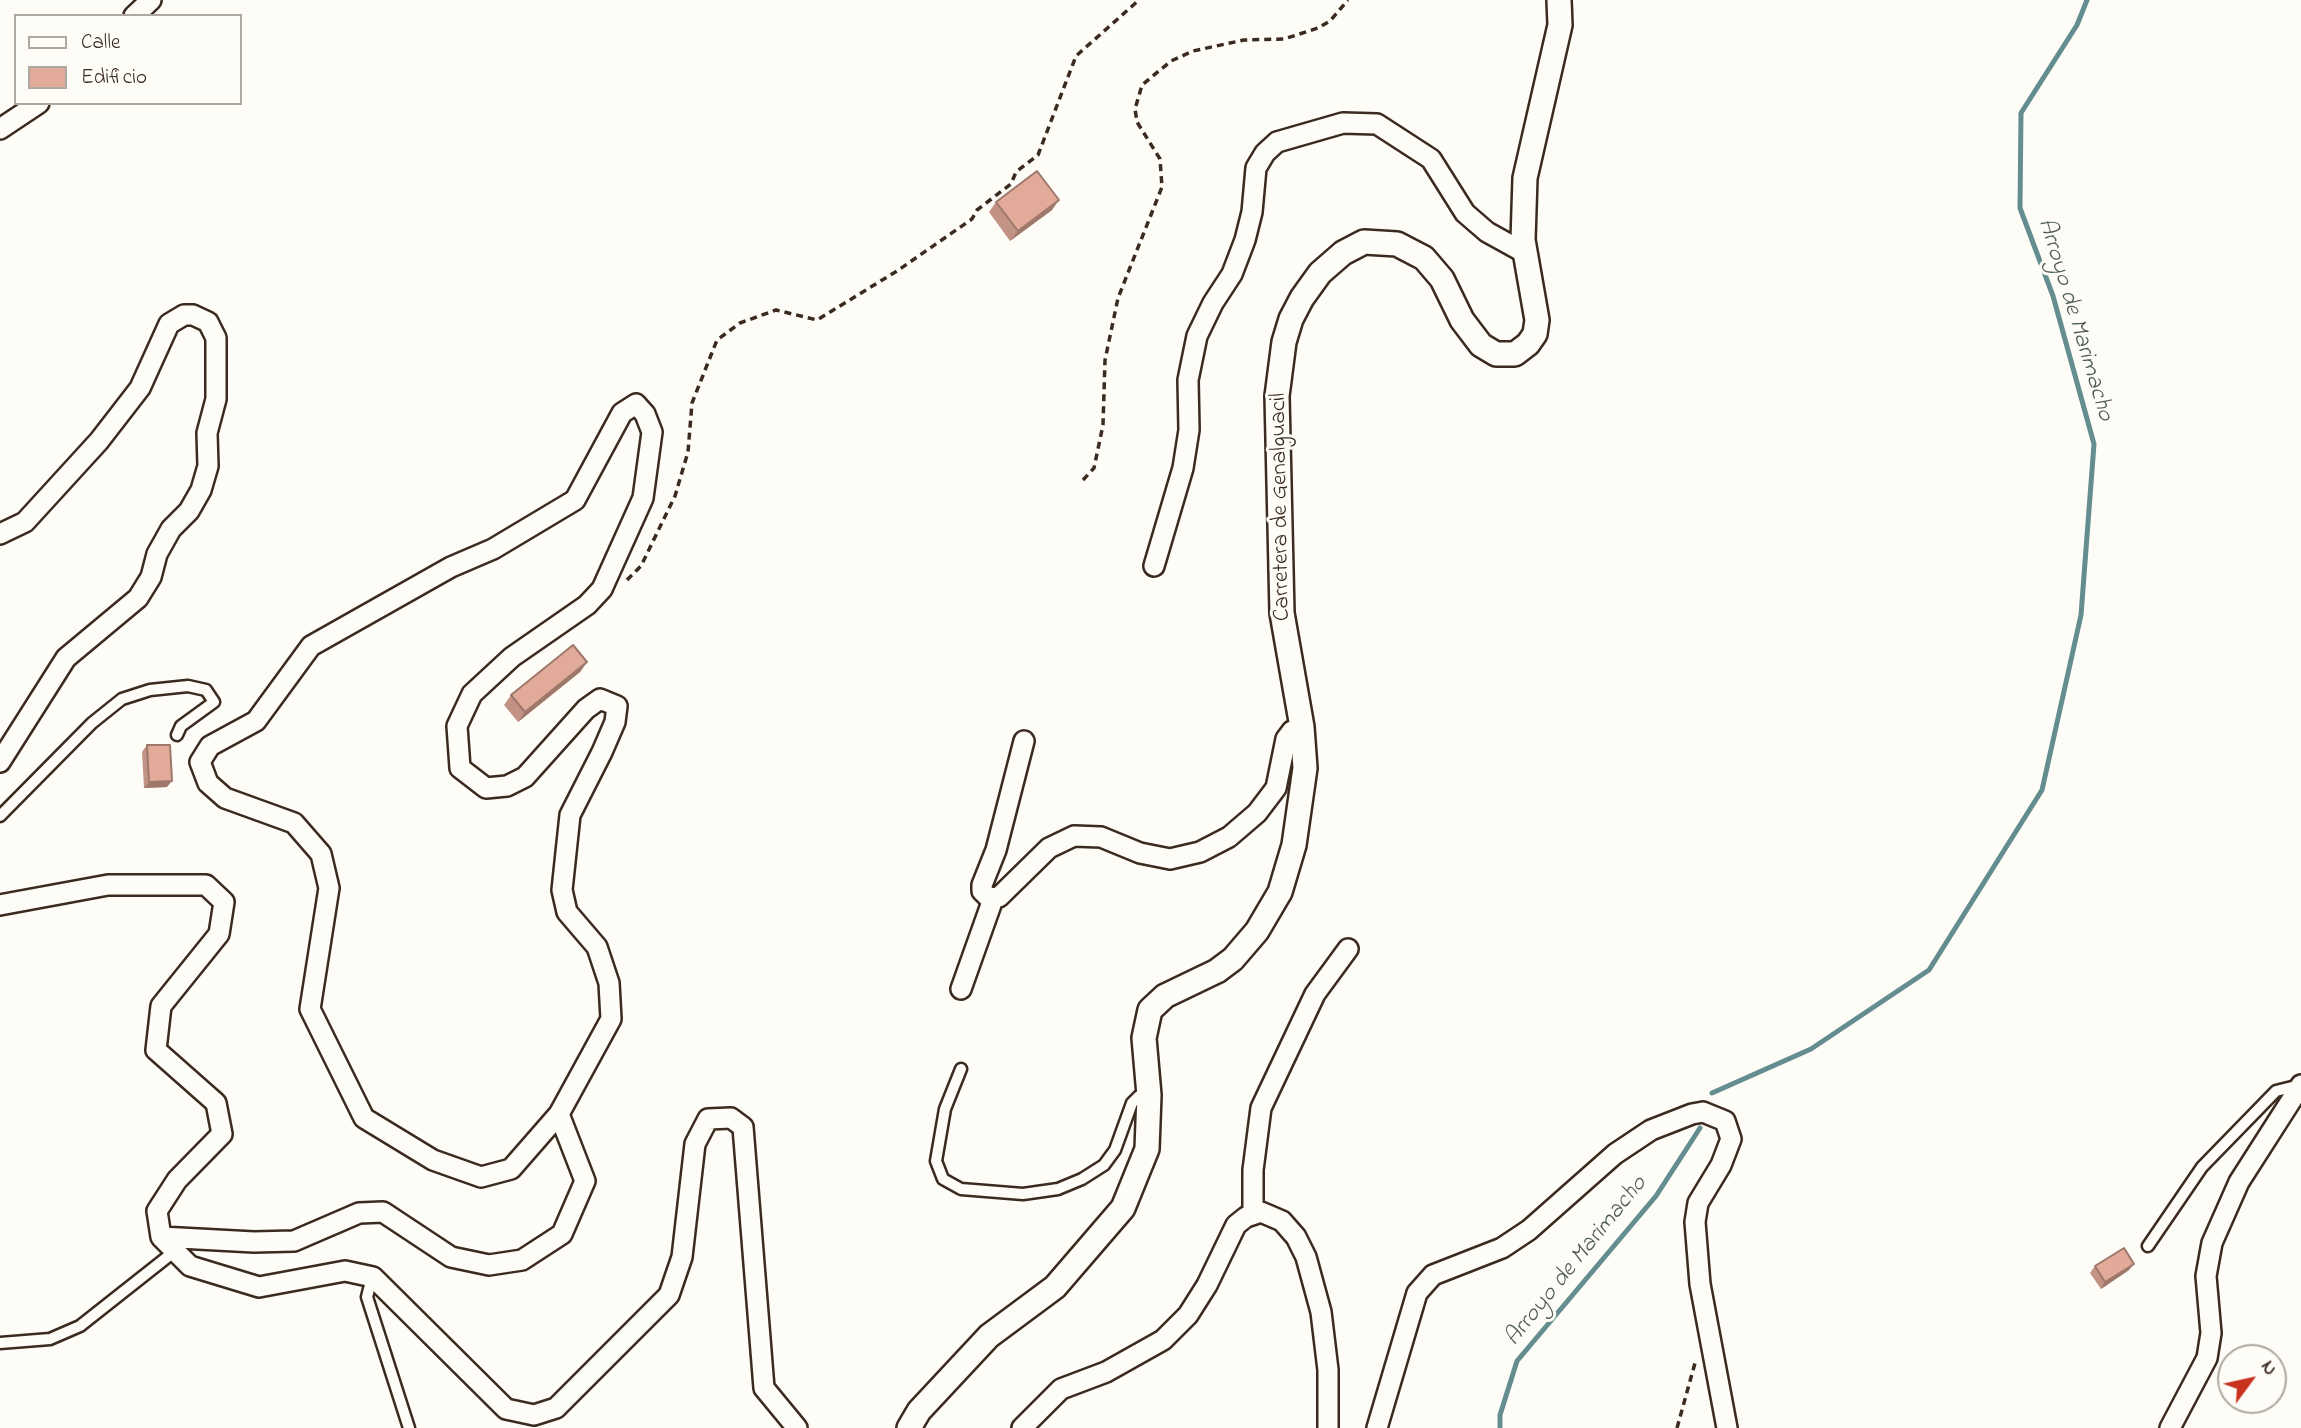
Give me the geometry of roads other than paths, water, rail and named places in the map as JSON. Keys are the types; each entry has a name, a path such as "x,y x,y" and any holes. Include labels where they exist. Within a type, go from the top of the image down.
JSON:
{"street":[{"path":"136,14 150,0"},
{"name":"Carretera de Genalguacil","path":"909,1428 919,1411 989,1336 1055,1287 1123,1208 1147,1149 1149,1095 1144,1038 1150,1010 1165,996 1217,971 1233,959 1257,931 1280,892 1294,845 1305,768 1302,727 1282,612 1279,534 1277,396 1284,342 1291,319 1320,272 1343,253 1364,242 1397,244 1424,258 1442,279 1462,320 1481,345 1496,354 1515,354 1528,344 1535,334 1537,320 1525,253 1525,178 1560,25 1559,0"},
{"path":"0,129 36,105"},
{"path":"1154,566 1183,468 1189,430 1188,380 1198,335 1213,303 1232,274 1245,240 1252,212 1256,168 1265,153 1277,142 1343,123 1377,124 1431,159 1465,213 1494,237 1525,253"},
{"path":"0,534 25,522 99,441 140,388 169,324 184,315 193,315 208,322 216,338 216,399 207,433 208,466 201,490 189,511 171,529 138,598 66,658 0,762"},
{"path":"168,1244 294,1241 359,1213 383,1212 451,1257 489,1265 522,1260 562,1234 585,1181 559,1114 611,1019 609,983 597,947 568,912 562,890 570,815 615,722 617,706 600,699 586,709 525,777 507,786 486,788 460,768 457,726 472,694 512,657 587,605 602,589 643,498 652,432 645,414 636,404 622,413 575,500 493,549 451,567 311,646 256,721 210,746 200,762 208,783 225,798 295,823 321,854 329,888 310,1009 364,1118 433,1160 481,1177 511,1169 559,1114"},
{"path":"1024,741 996,850 982,885 984,894 993,899 999,897 1049,848 1074,835 1101,837 1140,853 1170,859 1200,852 1228,837 1257,813 1276,788 1286,739 1292,731 1302,727"},
{"path":"0,905 108,885 206,885 224,902 219,934 161,1006 156,1050 216,1103 222,1134 177,1180 157,1211 168,1244 190,1266 259,1287 345,1271 373,1277 506,1409 534,1415 556,1408 669,1295 682,1257 695,1144 708,1119 731,1118 743,1127 764,1388 797,1428"},
{"path":"961,989 993,899"},
{"path":"1253,1214 1253,1170 1261,1108 1315,994 1349,950"},
{"path":"2170,1428 2207,1358 2211,1333 2206,1276 2212,1243 2239,1182 2301,1085"},
{"path":"1377,1428 1417,1293 1433,1275 1502,1248 1529,1230 1615,1154 1651,1130 1703,1112 1725,1121 1731,1139 1721,1165 1698,1203 1695,1222 1700,1284 1727,1428"},
{"path":"1022,1428 1062,1389 1106,1372 1163,1340 1195,1305 1236,1225 1253,1214 1268,1213 1282,1221 1296,1237 1306,1257 1322,1323 1328,1370 1328,1428"}],"lane":[{"path":"0,816 92,723 122,699 150,690 188,686 206,690 214,702 181,726 177,735"},
{"path":"961,1069 945,1109 936,1161 943,1179 961,1189 1023,1194 1058,1189 1082,1179 1104,1165 1115,1150 1132,1103 1139,1096 1149,1095"},
{"path":"2148,1247 2202,1167 2276,1091 2301,1085"},
{"path":"0,1343 50,1339 80,1326 168,1244"},
{"path":"373,1277 367,1297 408,1428"}],"waterway":[{"name":"Arroyo de Marimacho","path":"1712,1093 1811,1049 1929,970 2042,790 2081,615 2094,444 2053,296 2020,208 2021,113 2077,25 2087,0"},
{"name":"Arroyo de Marimacho","path":"1500,1428 1500,1415 1517,1361 1656,1196 1700,1128"}]}
